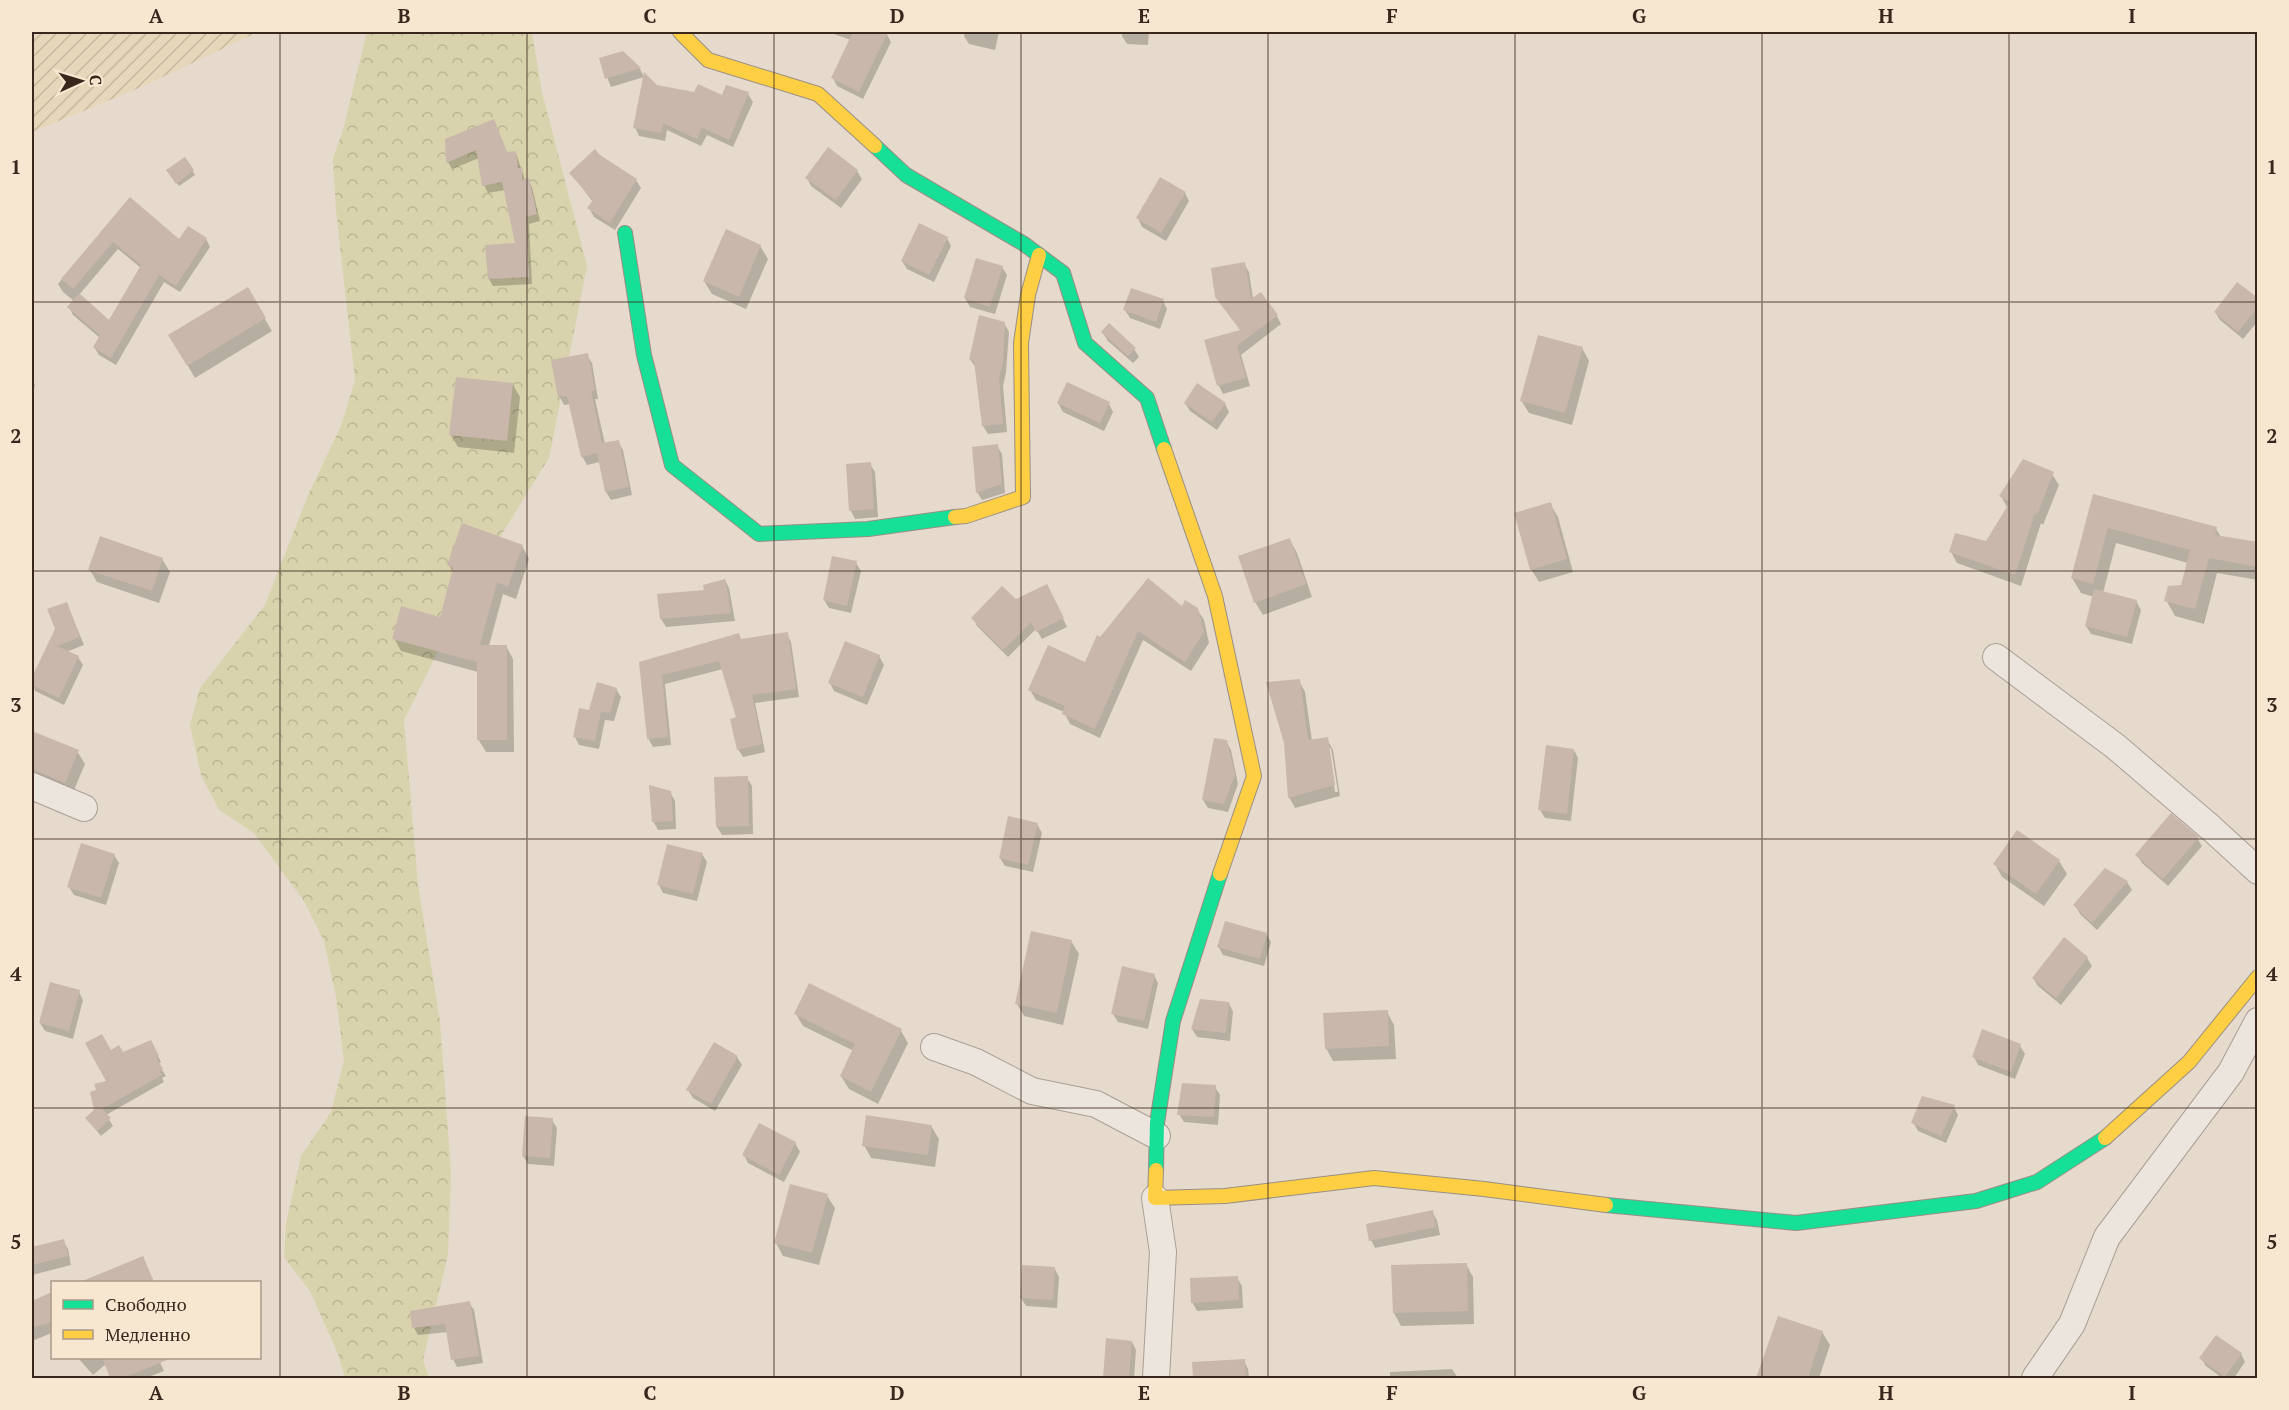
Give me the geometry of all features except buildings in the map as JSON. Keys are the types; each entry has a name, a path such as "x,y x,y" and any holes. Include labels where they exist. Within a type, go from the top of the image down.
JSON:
{"street":[{"path":"680,32 708,60 818,94 906,175 1024,243 1064,273 1085,344 1147,398 1215,596 1254,776 1173,1021 1157,1136 1155,1198 1163,1252 1156,1378"},
{"path":"625,233 644,355 672,465 759,534 868,529 966,516 1023,497 1022,343 1028,295 1039,255"},
{"path":"1996,657 2115,746 2258,871"},
{"path":"32,786 84,808"},
{"path":"1155,1198 1225,1196 1374,1178 1484,1189 1625,1208 1796,1223 1976,1202 2037,1182 2107,1137 2189,1062 2258,977"},
{"path":"2035,1378 2072,1324 2107,1237 2231,1072 2258,1021"},
{"path":"934,1047 976,1062 1032,1091 1096,1104 1157,1136"}],"shaded area":[{"path":"32,32 258,32 137,89 32,132"}],"green space":[{"path":"367,32 532,32 542,92 587,266 549,458 475,577 404,720 418,885 440,1021 451,1173 448,1255 423,1360 429,1378 345,1378 338,1354 310,1291 284,1257 286,1224 301,1156 331,1112 344,1061 336,996 324,941 304,901 253,832 219,810 201,775 190,725 200,688 265,605 309,493 341,426 355,380 336,210 333,158 343,130"}],"traffic: fast":[{"path":"875,146 906,175 1024,244 1063,273 1085,343 1147,398 1164,449"},
{"path":"625,233 644,355 672,465 759,534 868,529 955,517"},
{"path":"1156,1170 1157,1123 1173,1021 1220,874"},
{"path":"1606,1205 1796,1223 1976,1201 2037,1182 2105,1138"}],"traffic: slow":[{"path":"680,32 708,60 818,94 875,146"},
{"path":"955,517 966,516 1023,497 1021,343 1028,295 1039,255"},
{"path":"1164,449 1215,596 1254,776 1220,874"},
{"path":"2105,1138 2189,1062 2258,977"},
{"path":"1156,1170 1155,1198 1225,1196 1374,1178 1606,1205"}]}
